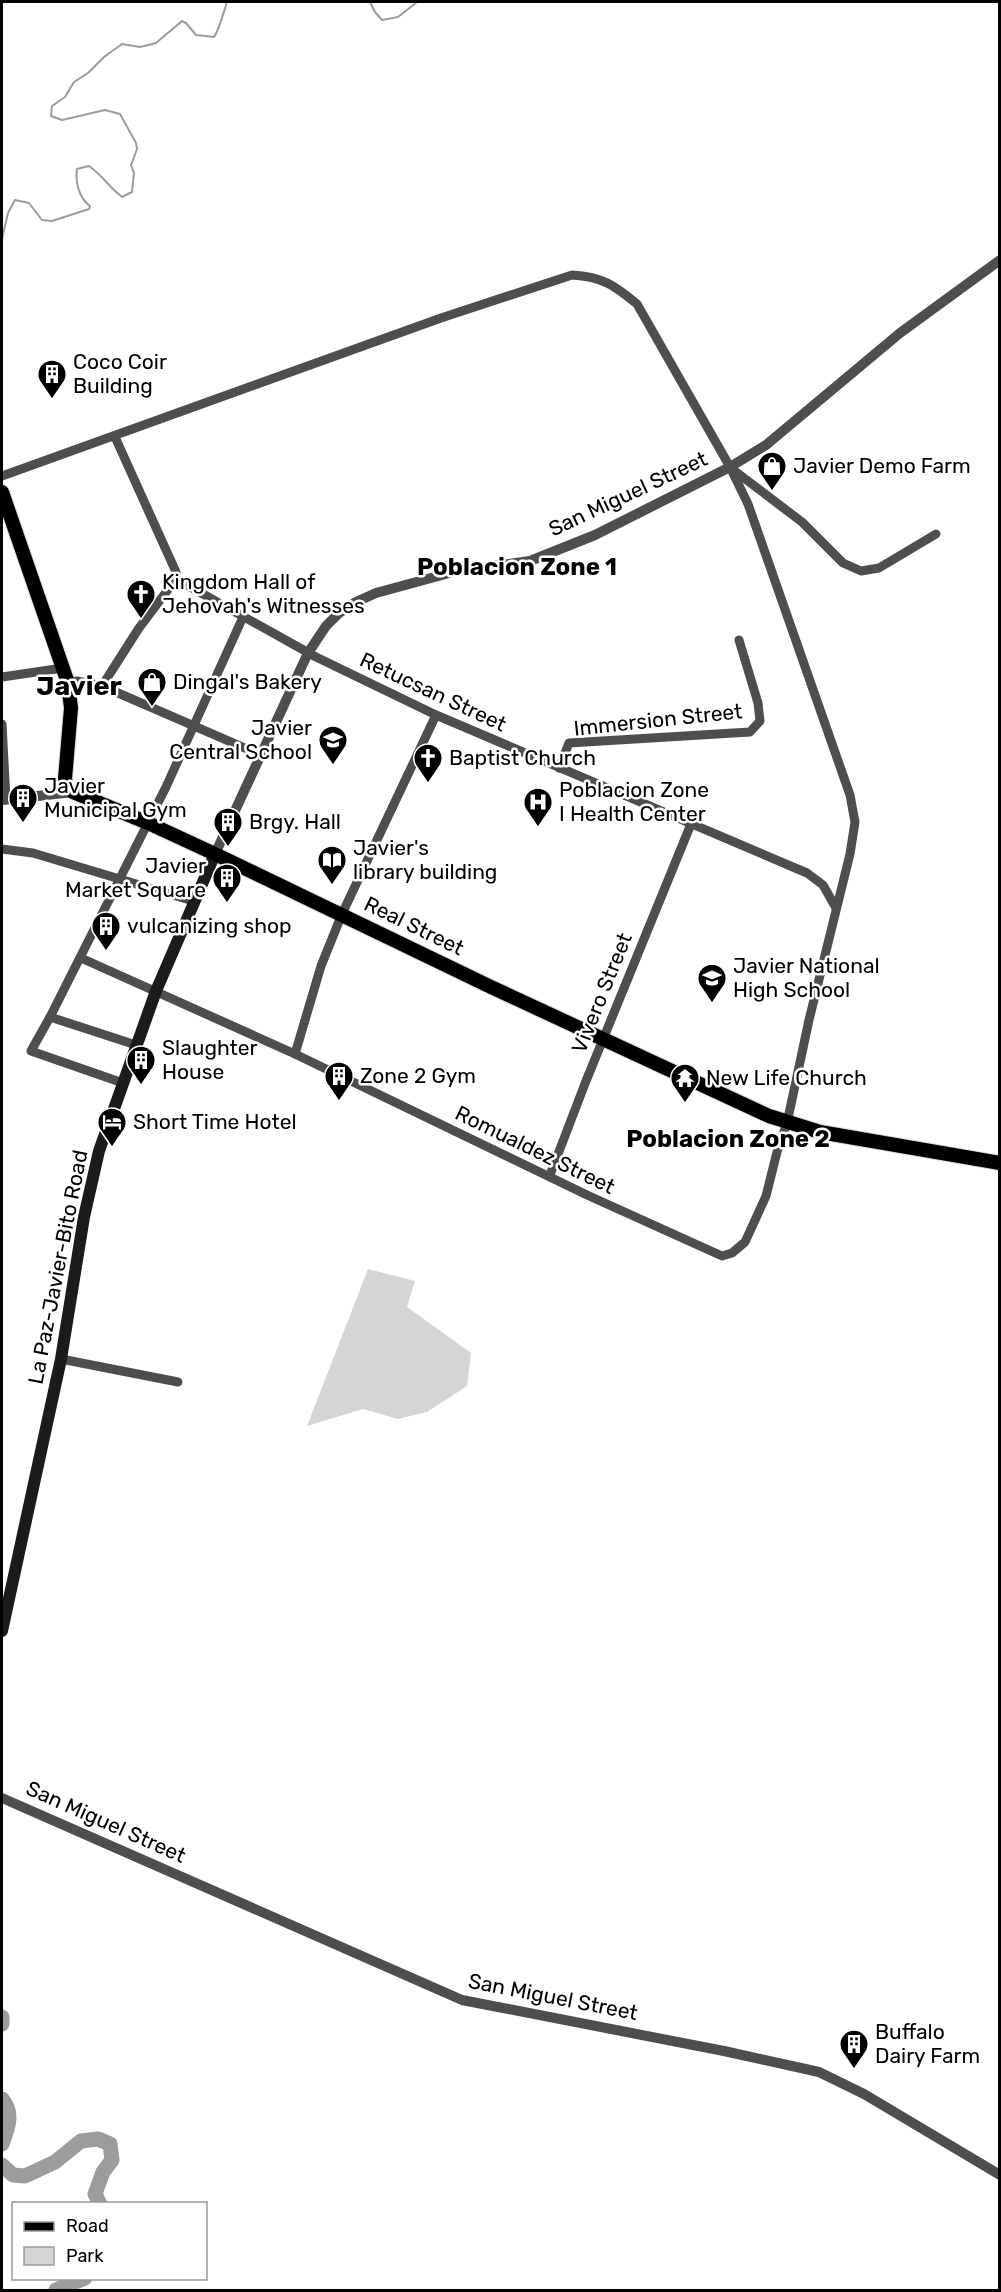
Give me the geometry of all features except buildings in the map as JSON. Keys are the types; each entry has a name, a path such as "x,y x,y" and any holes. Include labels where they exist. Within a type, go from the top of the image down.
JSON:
{"main road":[{"path":"2,492 68,683 72,708 65,779 67,787 73,792"},
{"name":"Real Street","path":"73,792 215,854 604,1039 787,1123 820,1132 999,1162"},
{"name":"La Paz-Javier-Bito Road","path":"2,1631 61,1359 75,1265 95,1168 156,991 215,854"}],"street":[{"name":"San Miguel Street","path":"215,854 308,653 326,626 339,613 366,598 453,572 530,561 595,535 730,467 766,445 900,333 999,260"},
{"path":"2,476 441,318 572,275 590,276 615,285 637,304 730,467 751,512 853,809 855,832 808,1020 787,1123"},
{"path":"102,686 139,628 176,579 176,572 115,437"},
{"path":"730,467 802,522 843,563 861,571 879,568 936,534"},
{"name":"Retucsan Street","path":"176,579 308,653 436,715 807,873 823,885 836,908"},
{"path":"123,1083 31,1052 148,823 243,616"},
{"name":"Immersion Street","path":"559,768 569,743 750,732 760,721 758,703 739,640"},
{"path":"2,677 63,668"},
{"path":"68,683 84,682 102,686 261,755"},
{"path":"295,1054 321,966 342,914 436,715"},
{"path":"2,724 4,800 73,792"},
{"name":"Vivero Street","path":"550,1175 691,824"},
{"path":"2,849 33,853 193,901"},
{"name":"Romualdez Street","path":"81,958 295,1054 550,1175 587,1195 722,1256 732,1253 745,1242 766,1197 787,1123"},
{"path":"50,1017 95,1034 136,1045"},
{"path":"61,1359 178,1382"},
{"name":"San Miguel Street","path":"2,1797 462,2000 724,2051 819,2072 864,2094 999,2175"}],"green space":[{"path":"368,1269 415,1281 407,1307 471,1353 467,1386 427,1412 398,1419 363,1409 307,1426"}],"waterway":[{"path":"2,239 8,213 15,200 29,203 42,220 52,221 89,209 90,206 83,199 79,189 77,169 89,166 122,197 132,192 134,173 131,165 137,149 120,114 105,110 62,120 51,116 52,106 65,97 74,82 122,44 140,47 156,43 182,21 196,35 214,37 227,2"},
{"path":"370,2 382,20 398,17 417,2"},
{"path":"2,2017 2,2024"},
{"path":"2,2099 9,2115 2,2144"},
{"path":"2,2165 13,2175 25,2176 55,2162 81,2141 98,2139 110,2144 112,2160 103,2172 95,2194 99,2202"},
{"path":"56,2290 80,2280"}],"place":[{"name":"Coco Coir Building","path":"52,400"},
{"name":"Javier Demo Farm","path":"772,492"},
{"name":"Kingdom Hall of Jehovah's Witnesses","path":"141,620"},
{"name":"Dingal's Bakery","path":"152,708"},
{"name":"Javier Central School","path":"333,766"},
{"name":"Baptist Church","path":"428,784"},
{"name":"Javier Municipal Gym","path":"23,824"},
{"name":"Poblacion Zone I Health Center","path":"538,828"},
{"name":"Brgy. Hall","path":"228,848"},
{"name":"Javier's library building","path":"332,886"},
{"name":"Javier Market Square","path":"227,904"},
{"name":"vulcanizing shop","path":"106,952"},
{"name":"Javier National High School","path":"712,1004"},
{"name":"Slaughter House","path":"141,1086"},
{"name":"Zone 2 Gym","path":"339,1102"},
{"name":"New Life Church","path":"685,1104"},
{"name":"Short Time Hotel","path":"112,1148"},
{"name":"Buffalo Dairy Farm","path":"854,2070"}],"district":[{"name":"Poblacion Zone 1","path":"517,567"},
{"name":"Javier","path":"79,686"},
{"name":"Poblacion Zone 2","path":"728,1139"}]}
